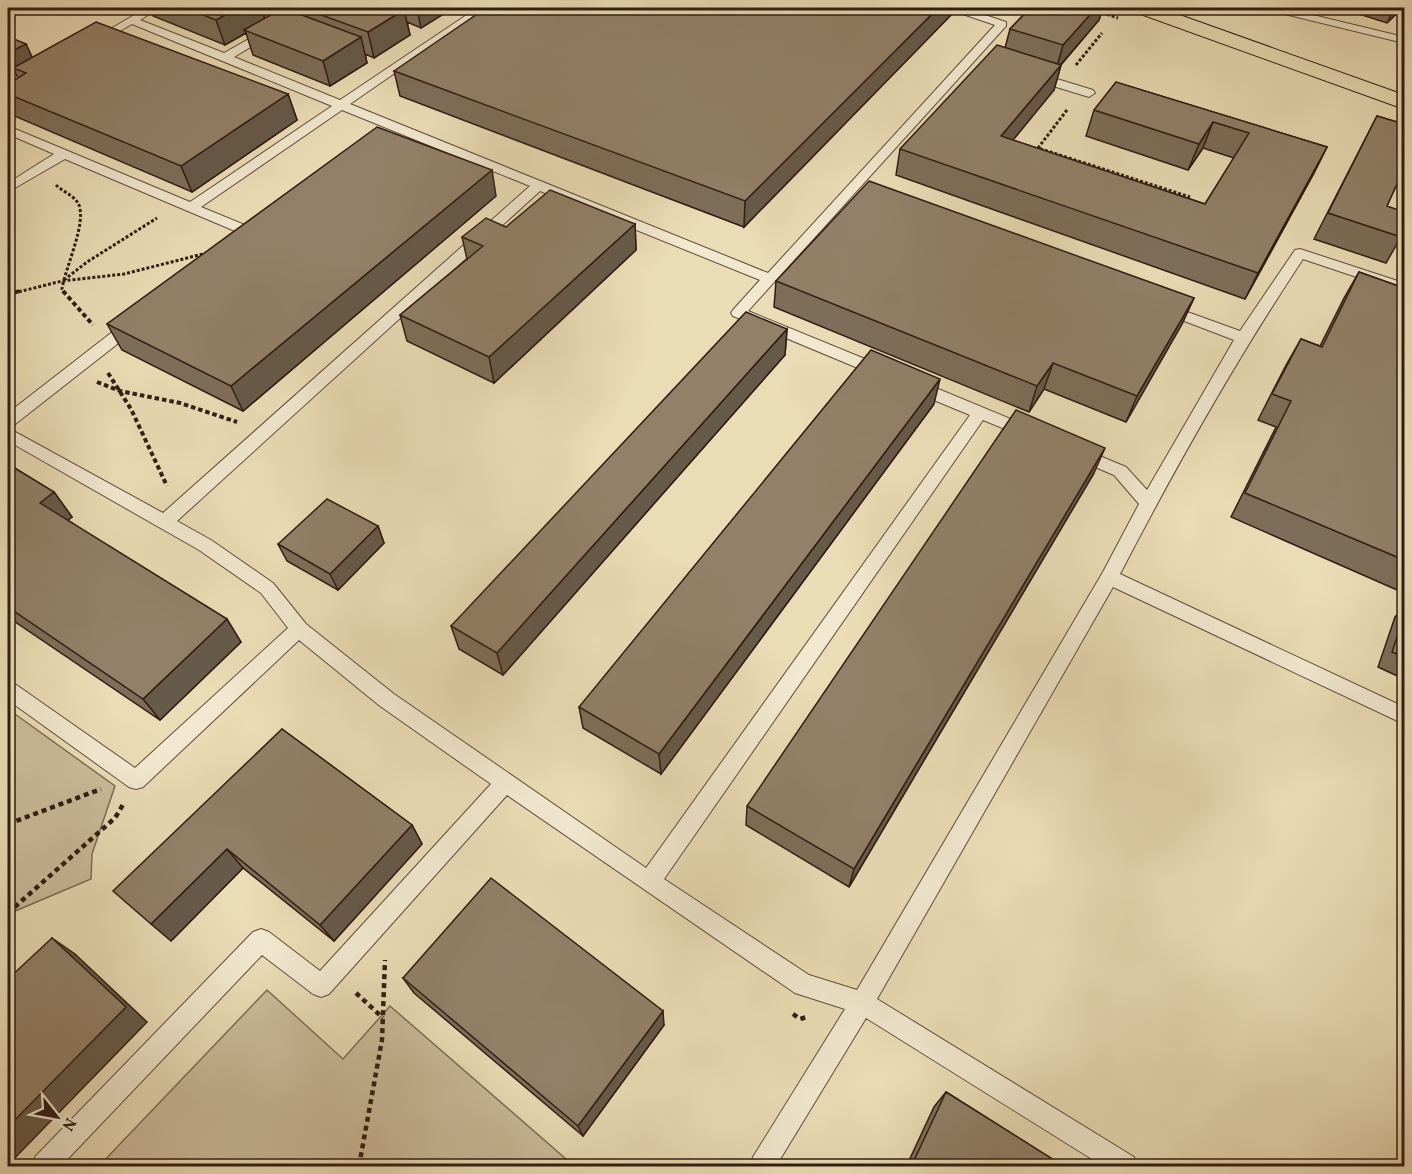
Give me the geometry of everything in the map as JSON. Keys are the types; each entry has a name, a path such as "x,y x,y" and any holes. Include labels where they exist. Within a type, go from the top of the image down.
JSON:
{"main road":[{"path":"1142,8 1404,102"},
{"path":"1187,8 1404,83"}],"lane":[{"path":"8,12 15,8"},
{"path":"80,51 153,8"},
{"path":"224,58 311,8"},
{"path":"186,205 484,8"},
{"path":"956,8 1002,24 978,59 859,192 738,313 1045,440"},
{"path":"1272,8 1404,40"},
{"path":"131,20 340,104 393,131 539,185 770,279"},
{"path":"1016,70 1086,92"},
{"path":"8,130 186,205 253,230 233,247"},
{"path":"8,188 64,154"},
{"path":"164,522 539,185"},
{"path":"762,1167 862,1003 1109,577 1243,338 1300,254 1404,288"},
{"path":"1154,304 1243,338"},
{"path":"8,421 150,311"},
{"path":"649,882 980,413"},
{"path":"8,434 205,545 267,588 299,629 387,700 649,882 803,985 862,1003 1125,1167"},
{"path":"1066,448 1120,471 1148,504"},
{"path":"1109,577 1404,716"},
{"path":"8,690 132,778 299,629"},
{"path":"44,1167 261,940 321,986 506,782"}],"path":[{"path":"1088,8 1121,20"},
{"path":"1060,84 1102,33"},
{"path":"1086,92 1038,148 1190,197"},
{"path":"36,171 78,203 82,220 62,281 62,289 67,299 83,309 92,321 96,335 95,354 131,409 169,492 164,522"},
{"path":"62,281 87,262 186,205"},
{"path":"8,294 62,281 124,274 199,257 253,230"},
{"path":"64,378 95,381 120,391 180,403 239,422 262,435"},
{"path":"8,824 132,778"},
{"path":"8,913 115,818 132,778"},
{"path":"359,1167 382,1040 386,914"},
{"path":"333,972 383,1018"}],"shaded area":[{"path":"8,709 115,786 92,854 91,879 8,914"},
{"path":"267,990 343,1059 390,1006 574,1166 99,1166"}],"building":[{"path":"185,8 238,8 216,20"},
{"path":"283,8 361,37 323,61 244,30"},
{"path":"302,8 397,8 404,10 368,32"},
{"path":"486,8 938,8 745,201 394,71"},
{"path":"1030,8 1096,8 1063,45 1010,29"},
{"path":"1370,8 1398,8 1391,15"},
{"path":"96,22 288,94 181,166 8,94 8,84 26,73 13,68"},
{"path":"9,37 26,44 8,53"},
{"path":"997,45 1061,65 1001,136 1205,204 1249,133 1213,122 1199,144 1094,110 1116,82 1327,147 1258,273 900,149"},
{"path":"1377,116 1404,124 1404,168 1387,206 1404,212 1404,230 1401,237 1328,213"},
{"path":"377,127 492,170 231,386 107,324"},
{"path":"869,181 1194,298 1137,396 1053,363 1037,386 776,281"},
{"path":"550,190 635,224 489,357 400,315 483,246 462,237 486,218 506,227"},
{"path":"1359,272 1404,288 1404,560 1245,493 1291,401 1272,394 1301,339 1322,347"},
{"path":"746,312 787,329 497,653 451,626"},
{"path":"871,350 940,379 659,754 579,707"},
{"path":"1016,410 1105,448 854,869 747,806"},
{"path":"8,464 54,492 40,503 227,619 143,699 8,607"},
{"path":"327,499 378,526 330,574 278,544"},
{"path":"1404,616 1404,657 1392,652"},
{"path":"282,729 412,825 320,925 227,849 151,924 113,891"},
{"path":"491,878 663,1011 578,1126 403,978"},
{"path":"52,938 126,1007 8,1127 8,979"},
{"path":"946,1092 1065,1167 911,1167"}]}
